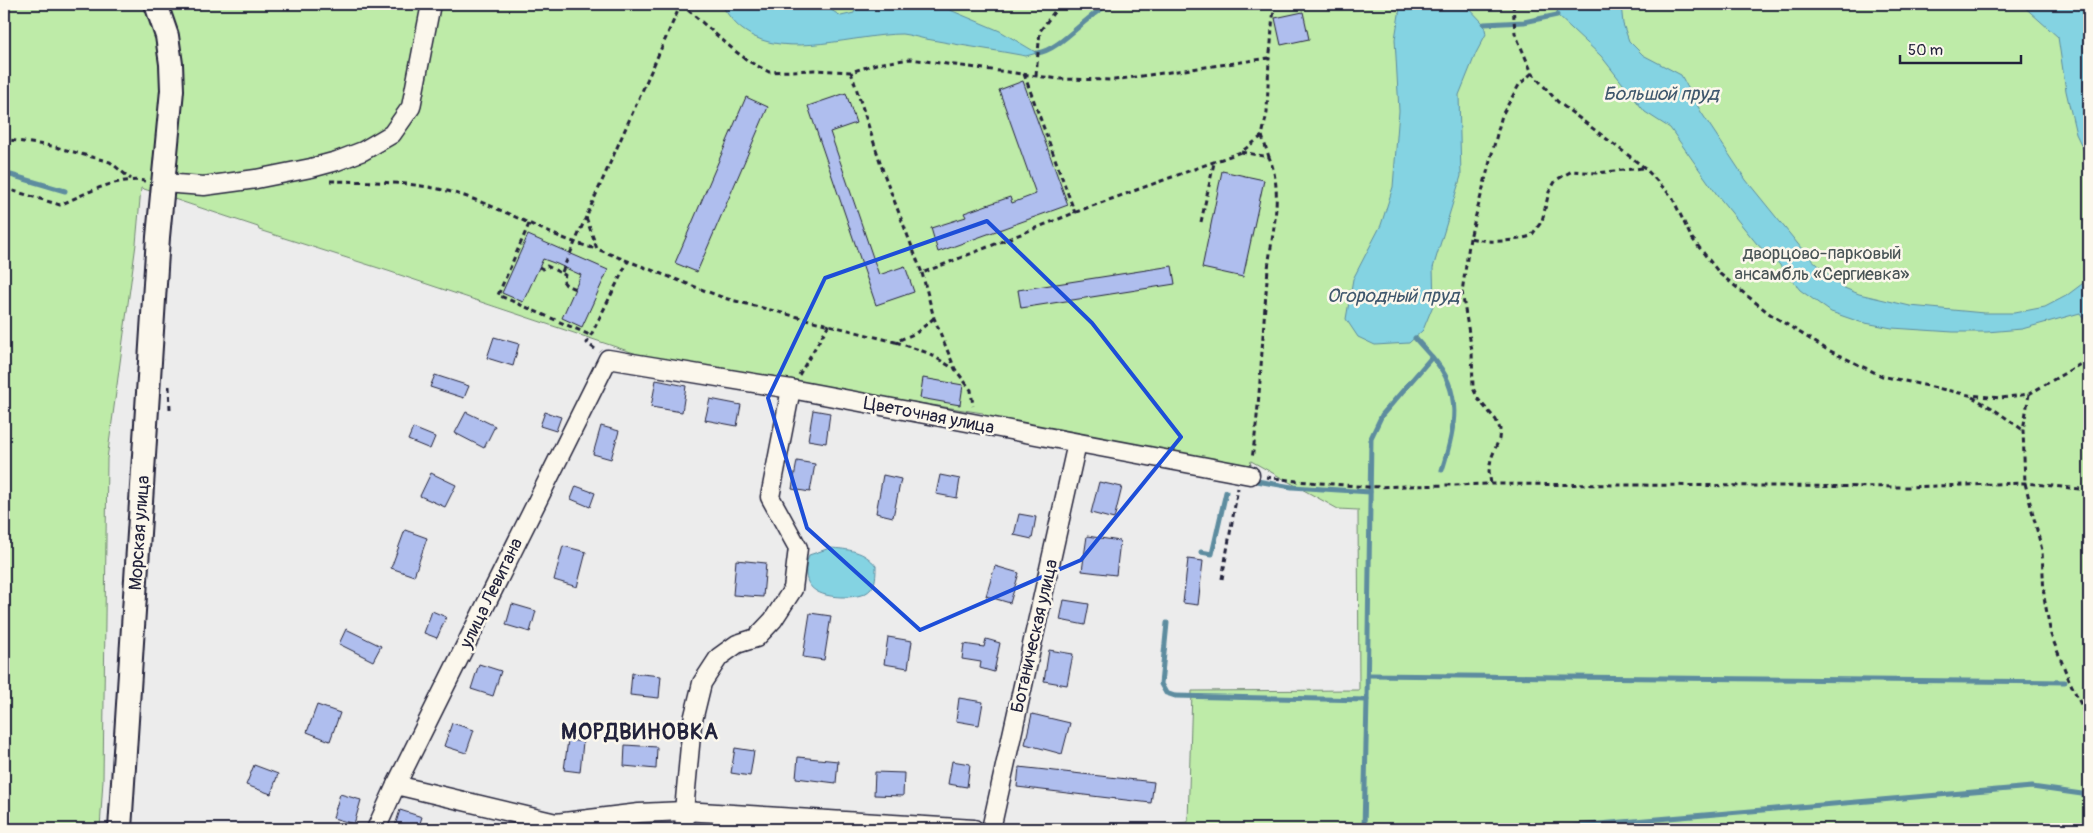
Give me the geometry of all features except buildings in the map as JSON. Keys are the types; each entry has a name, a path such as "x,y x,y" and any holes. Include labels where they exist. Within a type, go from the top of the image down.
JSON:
{"main road":[{"name":"Морская улица","path":"120,829 158,238 172,90 167,36 156,4"}],"street":[{"path":"163,183 204,186 256,179 311,168 363,152 392,134 411,107 431,4"},
{"name":"Цветочная улица","path":"608,358 794,382 976,424 1245,474"},
{"name":"улица Левитана","path":"376,829 396,785 608,358"},
{"path":"684,829 692,724 702,683 718,657 737,644 756,638 773,620 793,589 798,548 770,497 794,382"},
{"name":"Ботаническая улица","path":"991,829 1077,443"},
{"path":"396,785 555,826 639,813 684,811 974,829"}],"path":[{"path":"562,272 681,4 750,62 769,72 814,70 851,72 876,64 910,59 1059,78 1114,80 1269,58"},
{"path":"1036,75 1040,31 1060,4"},
{"path":"1222,579 1260,396 1268,270 1278,184 1275,170 1262,136 1267,113 1269,58 1273,40 1272,18 1276,4"},
{"path":"1493,4 1513,4 1515,33 1532,73 1558,102 1644,168 1672,197 1690,236 1720,274 1770,314 1826,348 1882,376 1969,395 2001,398 2029,394 2089,359"},
{"path":"851,72 884,174 922,273 934,318 955,369 971,390 976,424"},
{"path":"1492,484 1489,471 1491,459 1499,439 1500,428 1496,420 1478,399 1473,388 1472,351 1462,292 1470,238 1502,115 1519,85 1532,73"},
{"path":"1024,74 1075,213"},
{"path":"4,135 10,140 52,146 110,162 132,179"},
{"path":"922,273 1075,213 1241,152 1262,136"},
{"path":"1241,152 1269,157"},
{"path":"1201,222 1214,162"},
{"path":"1470,238 1485,242 1504,242 1531,236 1542,221 1549,192 1556,180 1572,171 1596,173 1644,168"},
{"path":"4,188 60,205 104,186 132,179 163,183"},
{"path":"328,181 422,184 470,198 575,243 597,249 724,298 895,342 928,353 955,369"},
{"path":"586,217 597,249"},
{"path":"529,224 498,295 590,335"},
{"path":"608,358 586,343 628,261"},
{"path":"539,267 543,269 548,266 562,272 565,275 563,281 566,285 575,289"},
{"path":"895,342 916,333 934,318"},
{"path":"794,382 829,324"},
{"path":"2029,394 2023,430 2025,483 2042,550 2044,597 2051,635 2069,680 2089,721"},
{"path":"1969,395 1992,408 2023,430"},
{"path":"1245,474 1297,482 1368,487 1492,484 1907,487 2025,483 2089,490"}],"highlighted area":[{"path":"987,221 1092,323 1181,437 1081,560 920,630 807,528 768,398 825,278"}],"green space":[{"name":"дворцово-парковый ансамбль «Сергиевка»","path":"4,4 2089,4 2089,829 1116,829 1188,822 1192,691 1359,690 1358,510 1338,509 1251,461 1250,466 985,417 983,413 664,363 259,230 258,227 141,188 136,244 107,459 103,780 100,829 4,829"}],"water":[{"path":"721,4 821,4 841,16 854,13 858,4 936,4 1000,31 1037,53 1026,56 902,34 822,44 780,44 762,40 746,32 732,20"},
{"name":"Огородный пруд","path":"1403,4 1465,4 1484,24 1486,34 1459,95 1461,176 1433,268 1434,303 1423,330 1409,343 1375,345 1358,337 1346,319 1353,279 1381,225 1393,187 1399,111 1395,39 1400,8"},
{"name":"Большой пруд","path":"1558,4 1621,4 1623,24 1629,41 1643,55 1681,75 1701,112 1746,180 1806,254 1842,287 1859,294 1910,306 1984,313 2014,313 2045,307 2066,296 2086,281 2089,275 2089,327 2080,313 2022,329 1953,332 1892,328 1860,322 1831,312 1800,290 1779,264 1757,244 1718,196 1670,128 1645,112 1601,56 1557,15"},
{"path":"2021,4 2089,4 2089,161 2076,134 2066,91 2058,37"},
{"path":"830,548 856,552 872,561 876,566 875,581 873,587 868,592 853,597 831,596 816,591 811,586 807,581 806,574 809,555"}],"waterway":[{"path":"1037,53 1065,39 1093,15 1110,4"},
{"path":"1484,24 1524,22 1557,15"},
{"path":"4,173 65,191"},
{"path":"1167,623 1161,684 1166,693 1175,696 1367,700 1371,438 1382,415 1432,357 1415,338"},
{"path":"1432,357 1442,370 1453,397 1453,425 1442,470"},
{"path":"1251,480 1292,487 1370,492"},
{"path":"1201,552 1212,554 1226,492"},
{"path":"1368,675 2065,682"},
{"path":"1364,829 1367,700"},
{"path":"1541,829 2032,787 2089,795"}],"district":[{"name":"МОРДВИНОВКА","path":"640,731"}]}
